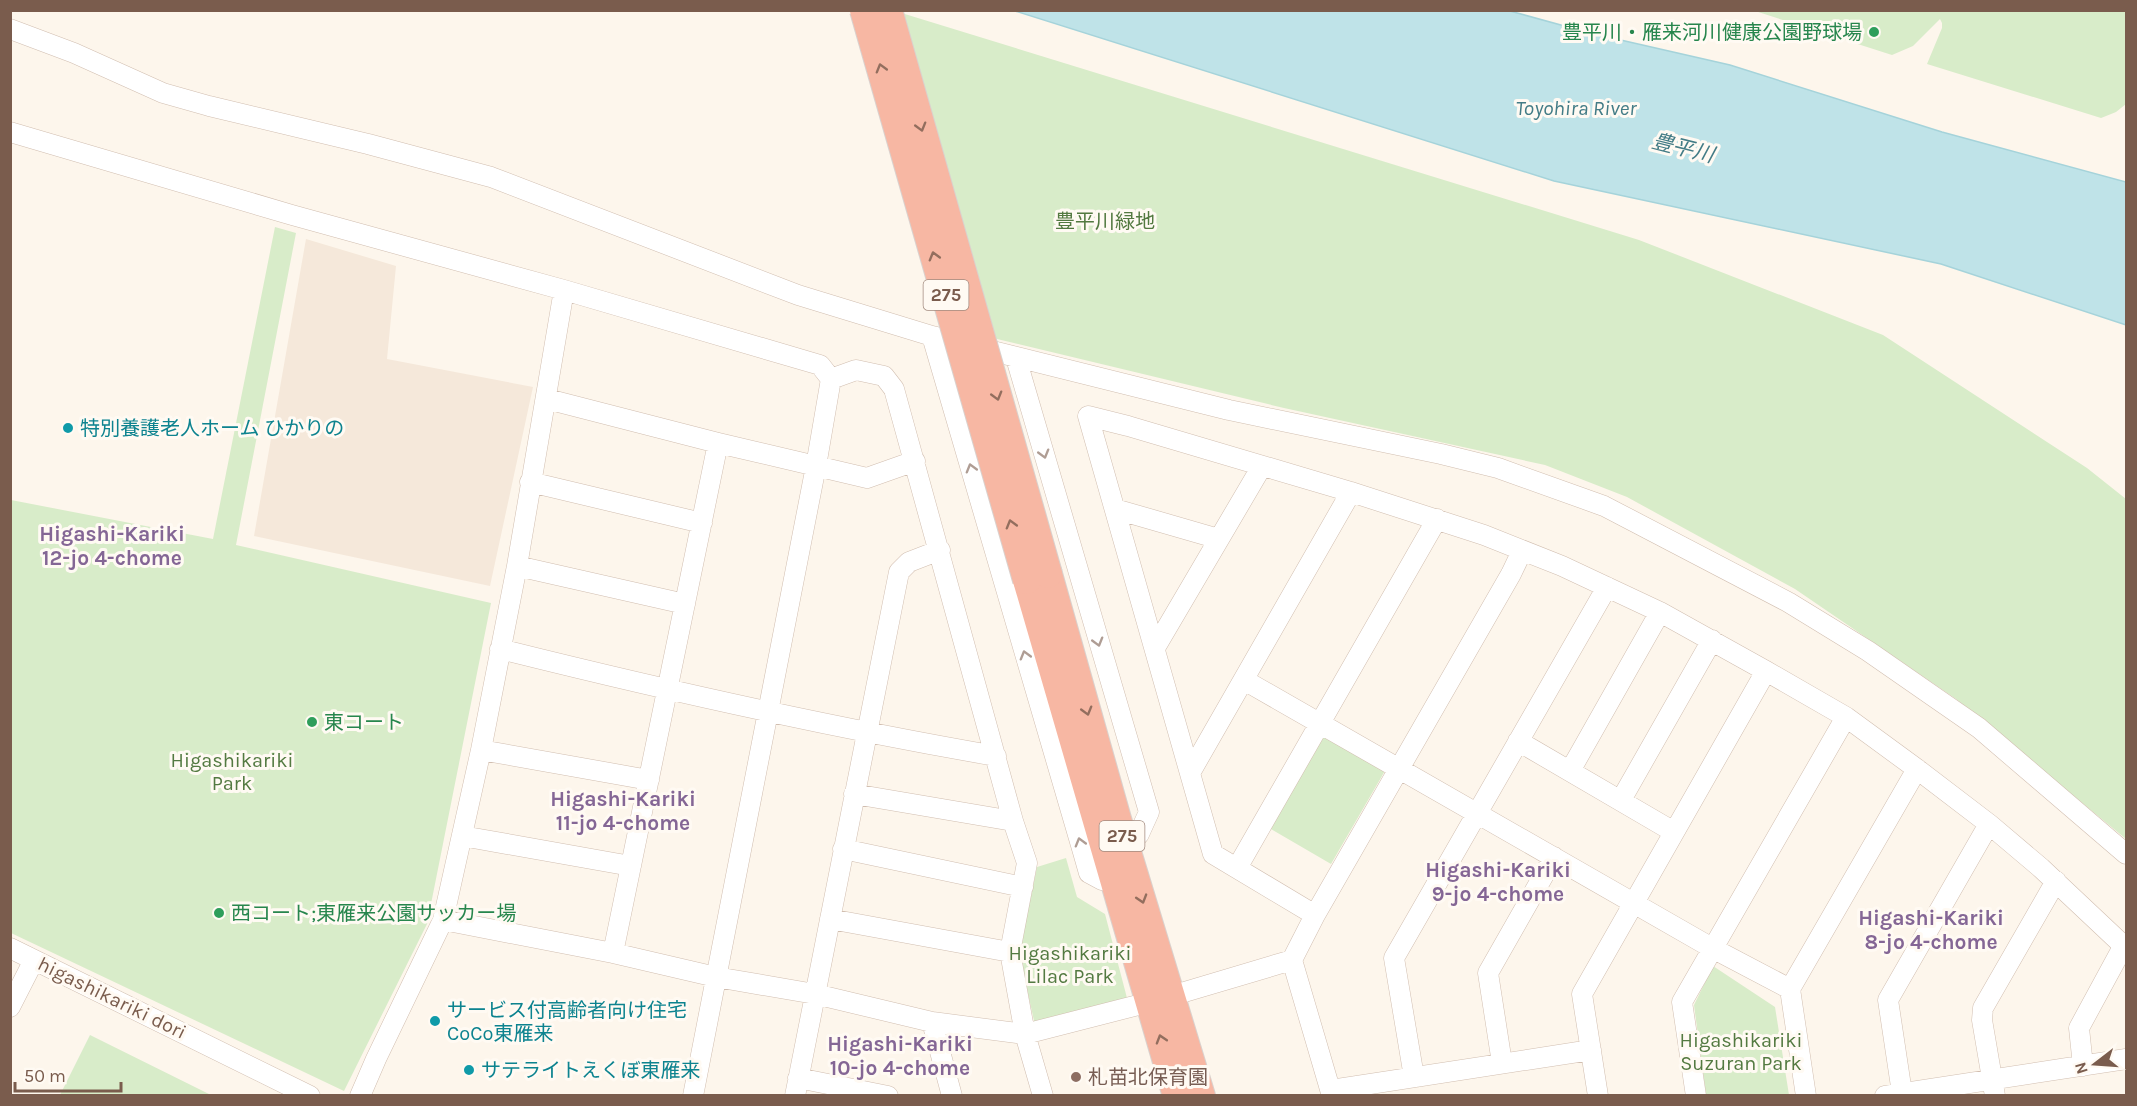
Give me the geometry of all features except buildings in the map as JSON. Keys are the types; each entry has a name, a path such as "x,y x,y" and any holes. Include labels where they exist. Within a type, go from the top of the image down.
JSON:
{"highway":[{"name":"275","path":"864,10 1038,577 1126,848 1160,999 1178,1095"},
{"name":"275","path":"888,10 1038,577 1111,872 1200,1095"}],"street":[{"path":"10,29 74,53 163,93 491,177 798,295 932,336 1229,410 1498,468 1604,506 1788,602 1868,651 1979,728 2127,854"},
{"path":"10,132 292,215 564,290 820,365 831,379 693,1095"},
{"path":"360,1095 443,920 481,750 517,566 564,290"},
{"path":"932,336 1089,873 1102,880 1111,872 1138,834 1149,812 1016,358"},
{"path":"831,379 856,370 884,375 894,389 1026,864 1010,952 1025,1034 1043,1095"},
{"path":"547,399 867,478 915,461"},
{"path":"1316,915 1214,854 1088,416 1352,492 1484,535 1562,566 1660,612 1845,717 1989,824 2056,881 2125,947 2079,1028 2083,1066"},
{"path":"613,953 718,443"},
{"path":"1155,648 1262,466"},
{"path":"530,482 702,523"},
{"path":"1190,773 1352,492"},
{"path":"1115,508 1219,539"},
{"path":"1237,868 1437,519"},
{"path":"882,1095 796,1087 899,572 909,562 940,550"},
{"path":"1522,551 1292,960 1331,1093 1414,1077 1591,1050"},
{"path":"517,566 685,604"},
{"path":"1414,1077 1394,958 1607,587"},
{"path":"1570,771 1660,612"},
{"path":"1621,800 1712,640"},
{"path":"500,650 667,690 866,733 996,756"},
{"path":"1598,1095 1582,994 1766,671"},
{"path":"1244,680 1712,948 1790,989"},
{"path":"1696,1095 1682,1002 1845,717"},
{"path":"1518,741 1674,832"},
{"path":"481,750 649,780"},
{"path":"1806,1095 1790,989 1917,769"},
{"path":"854,794 1013,821"},
{"path":"1989,824 1888,1000 1894,1094 1993,1088 2083,1066 2127,1059"},
{"path":"462,836 631,866"},
{"path":"843,849 1023,887"},
{"path":"1502,1064 1488,973 1554,856"},
{"path":"1993,1088 1982,1020 1983,1008 2056,881"},
{"path":"830,919 1010,952"},
{"path":"443,920 613,953 716,977 815,994 932,1022 1025,1034 1160,999 1292,960"},
{"name":"higashikariki dori","path":"10,948 310,1095"},
{"path":"10,1007 34,960"},
{"path":"932,1022 952,1095"}],"shaded area":[{"path":"306,239 396,266 387,359 533,387 490,586 254,536"}],"green space":[{"name":"豊平川緑地","path":"895,11 1639,240 1883,335 2087,468 2126,499 2126,839 1956,699 1795,589 1627,497 1545,465 1284,408 993,338"},
{"path":"1755,11 2126,11 2126,104 2116,112 2101,118 1927,64 1942,28 1940,19 1913,46 1892,55"},
{"name":"Higashikariki Park","path":"275,227 296,233 236,545 491,603 427,924 344,1091 11,933 11,500 213,539"},
{"path":"1324,732 1386,769 1331,864 1269,828"},
{"name":"Higashikariki Lilac Park","path":"1066,858 1077,897 1105,914 1127,998 1035,1025 1019,954 1037,867"},
{"name":"Higashikariki Suzuran Park","path":"1713,966 1775,1007 1789,1095 1706,1095 1694,1005"},
{"path":"90,1035 211,1095 60,1095"}],"water":[{"name":"Toyohira River","path":"1015,11 1510,11 1590,33 1730,65 1942,132 2126,182 2126,325 1941,264 1554,181"}],"place":[{"name":"豊平川・雁来河川健康公園野球場","path":"1874,32"},
{"name":"特別養護老人ホーム ひかりの","path":"68,428"},
{"name":"東コート","path":"312,722"},
{"name":"西コート;東雁来公園サッカー場","path":"219,913"},
{"name":"サービス付高齢者向け住宅 CoCo東雁来","path":"435,1021"},
{"name":"サテライトえくぼ東雁来","path":"469,1070"},
{"name":"札苗北保育園","path":"1076,1077"}],"district":[{"name":"Higashi-Kariki 12-jo 4-chome","path":"112,546"},
{"name":"Higashi-Kariki 11-jo 4-chome","path":"623,811"},
{"name":"Higashi-Kariki 9-jo 4-chome","path":"1498,882"},
{"name":"Higashi-Kariki 8-jo 4-chome","path":"1931,930"},
{"name":"Higashi-Kariki 10-jo 4-chome","path":"900,1056"}],"water label":[{"name":"豊平川","path":"1683,148"}]}
